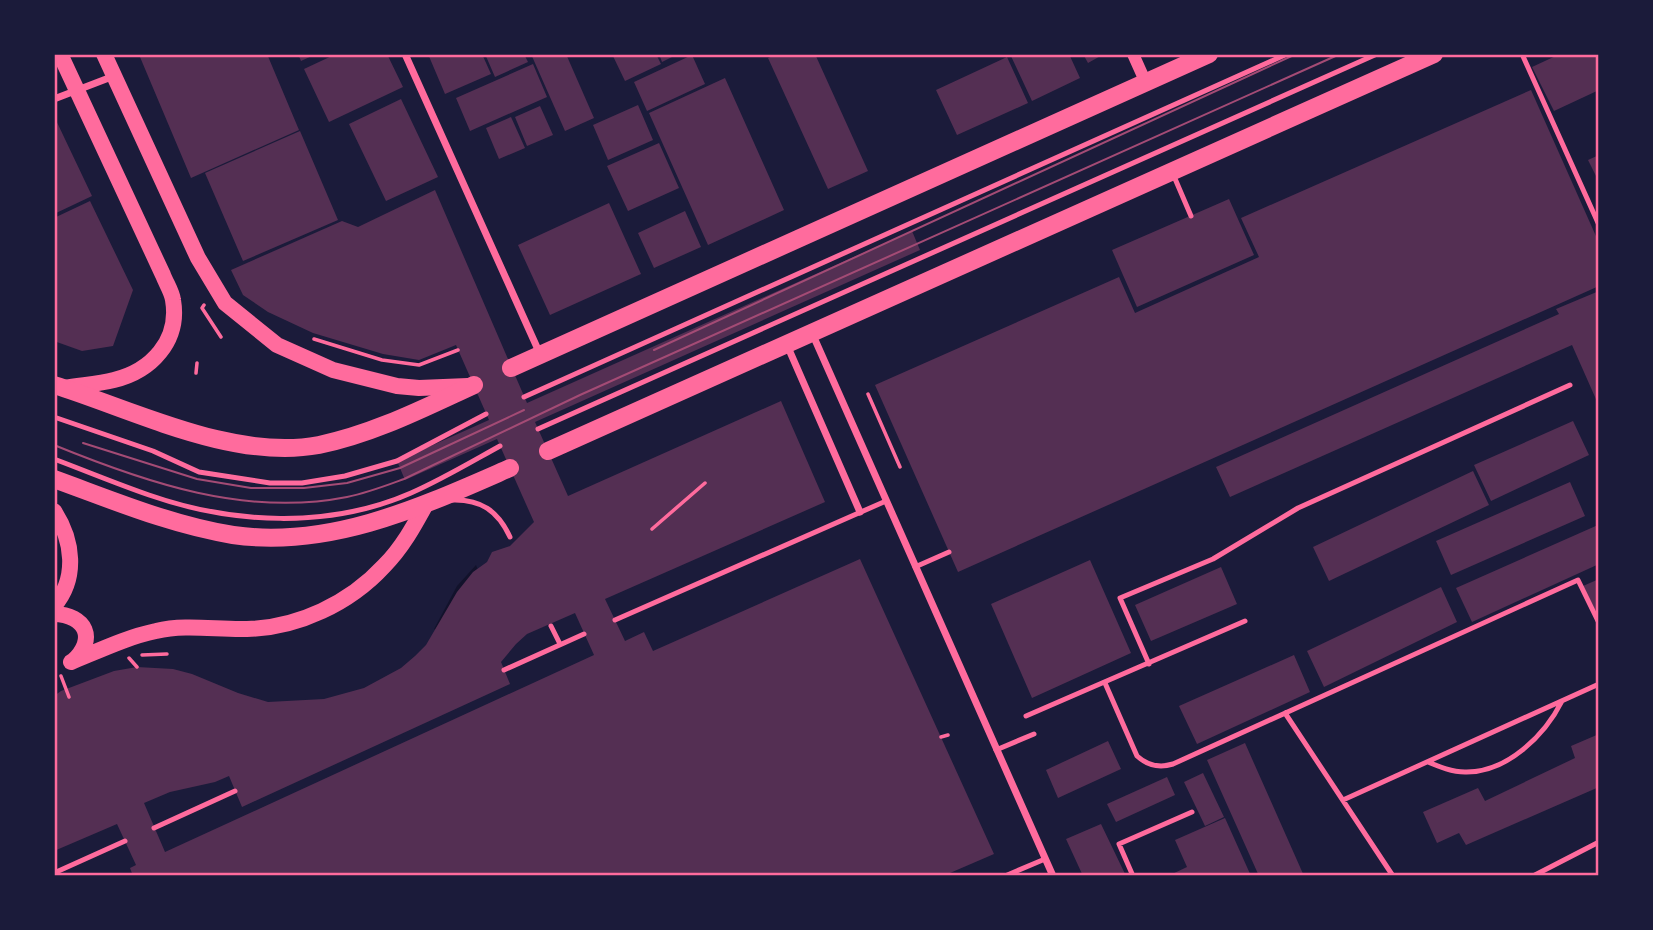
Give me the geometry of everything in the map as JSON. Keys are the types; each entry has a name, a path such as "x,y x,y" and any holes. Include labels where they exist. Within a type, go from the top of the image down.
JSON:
{"highway":[{"path":"511,368 1209,54"},
{"path":"810,330 825,316 1416,54"},
{"path":"548,451 787,345 810,330 1434,54"},
{"path":"59,386 211,437 262,447 285,447 316,445 363,433 474,385"},
{"path":"54,479 173,521 250,536 303,536 328,533 396,515 510,468"}],"main road":[{"path":"59,386 114,380 148,365 163,350 171,334 174,312 173,299 163,275 60,54"},
{"path":"104,54 198,258 225,303 271,340 292,353 357,377 419,388 474,385"},
{"path":"64,665 156,631 178,628 233,630 272,627 297,621 323,610 371,579 386,565 430,502"},
{"path":"54,511 66,532 71,555 66,584 54,606"},
{"path":"54,614 75,619 85,630 84,649 64,665"}],"street":[{"path":"405,54 541,354"},
{"path":"1133,54 1146,83"},
{"path":"54,99 114,76"},
{"path":"810,330 1053,876"},
{"path":"787,345 860,512"}],"lane":[{"path":"524,397 1287,54"},
{"path":"538,429 1377,54"},
{"path":"1522,54 1599,225"},
{"path":"1171,171 1191,216"},
{"path":"1149,664 1120,598 1213,559 1298,508 1570,384"},
{"path":"54,417 153,451 199,472 270,483 302,483 345,476 397,461 486,414"},
{"path":"54,459 150,495 192,507 251,517 301,519 352,512 410,494 500,446"},
{"path":"430,502 467,500 483,505 499,518 510,537"},
{"path":"615,620 886,500"},
{"path":"915,567 949,552"},
{"path":"1105,683 1137,756 1147,764 1161,767 1173,764 1578,580 1599,623"},
{"path":"1026,716 1245,621"},
{"path":"551,626 560,645"},
{"path":"504,670 584,634"},
{"path":"1343,800 1599,684"},
{"path":"1427,762 1452,771 1468,772 1498,764 1515,755 1538,736 1562,701"},
{"path":"1285,713 1393,876"},
{"path":"996,750 1034,734"},
{"path":"154,828 235,791"},
{"path":"1133,876 1119,844 1192,812"},
{"path":"54,873 125,841"},
{"path":"1533,876 1599,842"},
{"path":"1005,876 1045,859"}],"path":[{"path":"202,307 221,337"},
{"path":"310,338 382,360 419,365 458,350"},
{"path":"196,373 197,363"},
{"path":"869,394 900,467"},
{"path":"652,529 705,483"},
{"path":"137,667 127,656 167,654"},
{"path":"64,665 69,697"},
{"path":"941,737 948,735"}],"shaded area":[{"path":"476,565 483,584 450,637 434,629 457,586"}],"building":[{"path":"144,54 267,54 299,130 191,178 140,57"},
{"path":"298,54 316,54 301,61"},
{"path":"336,54 387,54 403,87 329,122 304,69"},
{"path":"428,54 482,54 491,74 445,94"},
{"path":"485,54 524,54 528,62 495,77"},
{"path":"531,54 566,54 594,118 565,131"},
{"path":"612,54 656,54 661,64 625,81"},
{"path":"659,54 678,54 662,62"},
{"path":"777,54 815,54 868,171 828,189 768,58"},
{"path":"1010,54 1069,54 1080,78 1032,101"},
{"path":"1083,54 1104,54 1088,63"},
{"path":"1560,54 1599,54 1599,90 1554,111 1532,67"},
{"path":"692,55 705,84 647,111 634,82"},
{"path":"1007,57 1028,103 957,135 936,90"},
{"path":"533,64 547,97 470,131 456,98"},
{"path":"725,78 784,210 708,245 649,113"},
{"path":"1531,90 1599,243 1599,286 958,572 875,385 1119,277 1135,313 1259,257 1241,218"},
{"path":"401,99 438,177 386,201 349,124"},
{"path":"638,105 653,140 608,160 593,125"},
{"path":"540,106 553,135 527,146 515,117"},
{"path":"54,116 92,196 54,214"},
{"path":"511,117 525,148 499,159 486,128"},
{"path":"300,131 338,220 243,261 205,173"},
{"path":"659,143 679,188 628,211 607,166"},
{"path":"1599,155 1599,182 1588,160"},
{"path":"435,190 527,403 912,231 920,250 535,422 568,496 781,401 825,502 605,599 625,641 644,632 653,651 860,559 994,854 943,876 133,876 130,868 136,865 117,824 54,851 54,696 61,691 114,671 137,667 173,669 192,674 268,702 324,699 364,688 401,668 415,656 426,645 457,592 473,572 487,562 492,552 510,546 534,522 497,439 405,480 397,461 489,420 456,345 419,360 383,354 313,333 268,312 243,295 231,270 342,221 358,227","holes":["575,613 594,655 165,852 144,803 170,792 215,782 229,776 242,807 510,684 501,662 516,644 527,634"]},
{"path":"1229,199 1254,255 1137,307 1112,250"},
{"path":"90,201 133,290 113,346 82,351 54,341 54,218"},
{"path":"609,203 641,274 550,315 518,245"},
{"path":"685,211 701,247 654,268 638,233"},
{"path":"1599,291 1599,406 1572,345 1230,497 1216,467 1559,314 1556,309"},
{"path":"1573,421 1589,455 1491,501 1474,465"},
{"path":"1473,471 1489,505 1329,581 1313,547"},
{"path":"1570,482 1585,516 1451,575 1436,541"},
{"path":"1598,525 1599,564 1472,622 1456,588"},
{"path":"1090,560 1131,653 1032,698 991,604"},
{"path":"1221,567 1237,604 1151,641 1135,605"},
{"path":"1599,579 1599,618 1583,586"},
{"path":"1441,587 1457,622 1324,687 1307,651"},
{"path":"1294,655 1310,692 1197,744 1179,706"},
{"path":"1599,734 1599,787 1466,845 1459,833 1437,843 1423,812 1478,788 1485,801 1575,758 1571,746"},
{"path":"1108,741 1121,769 1058,798 1046,770"},
{"path":"1245,743 1304,876 1259,876 1207,760"},
{"path":"1203,773 1224,817 1205,826 1184,782"},
{"path":"1167,777 1175,795 1116,822 1107,804"},
{"path":"1225,818 1251,876 1168,876 1187,867 1175,840"},
{"path":"1101,824 1126,876 1083,876 1066,839"}],"tram line":[{"path":"654,350 1296,54"},
{"path":"54,445 161,483 234,499 272,503 309,502 369,491 404,479 580,395 1340,54"},
{"path":"83,443 197,479 251,488 304,488 347,483 400,468 524,410"}]}
